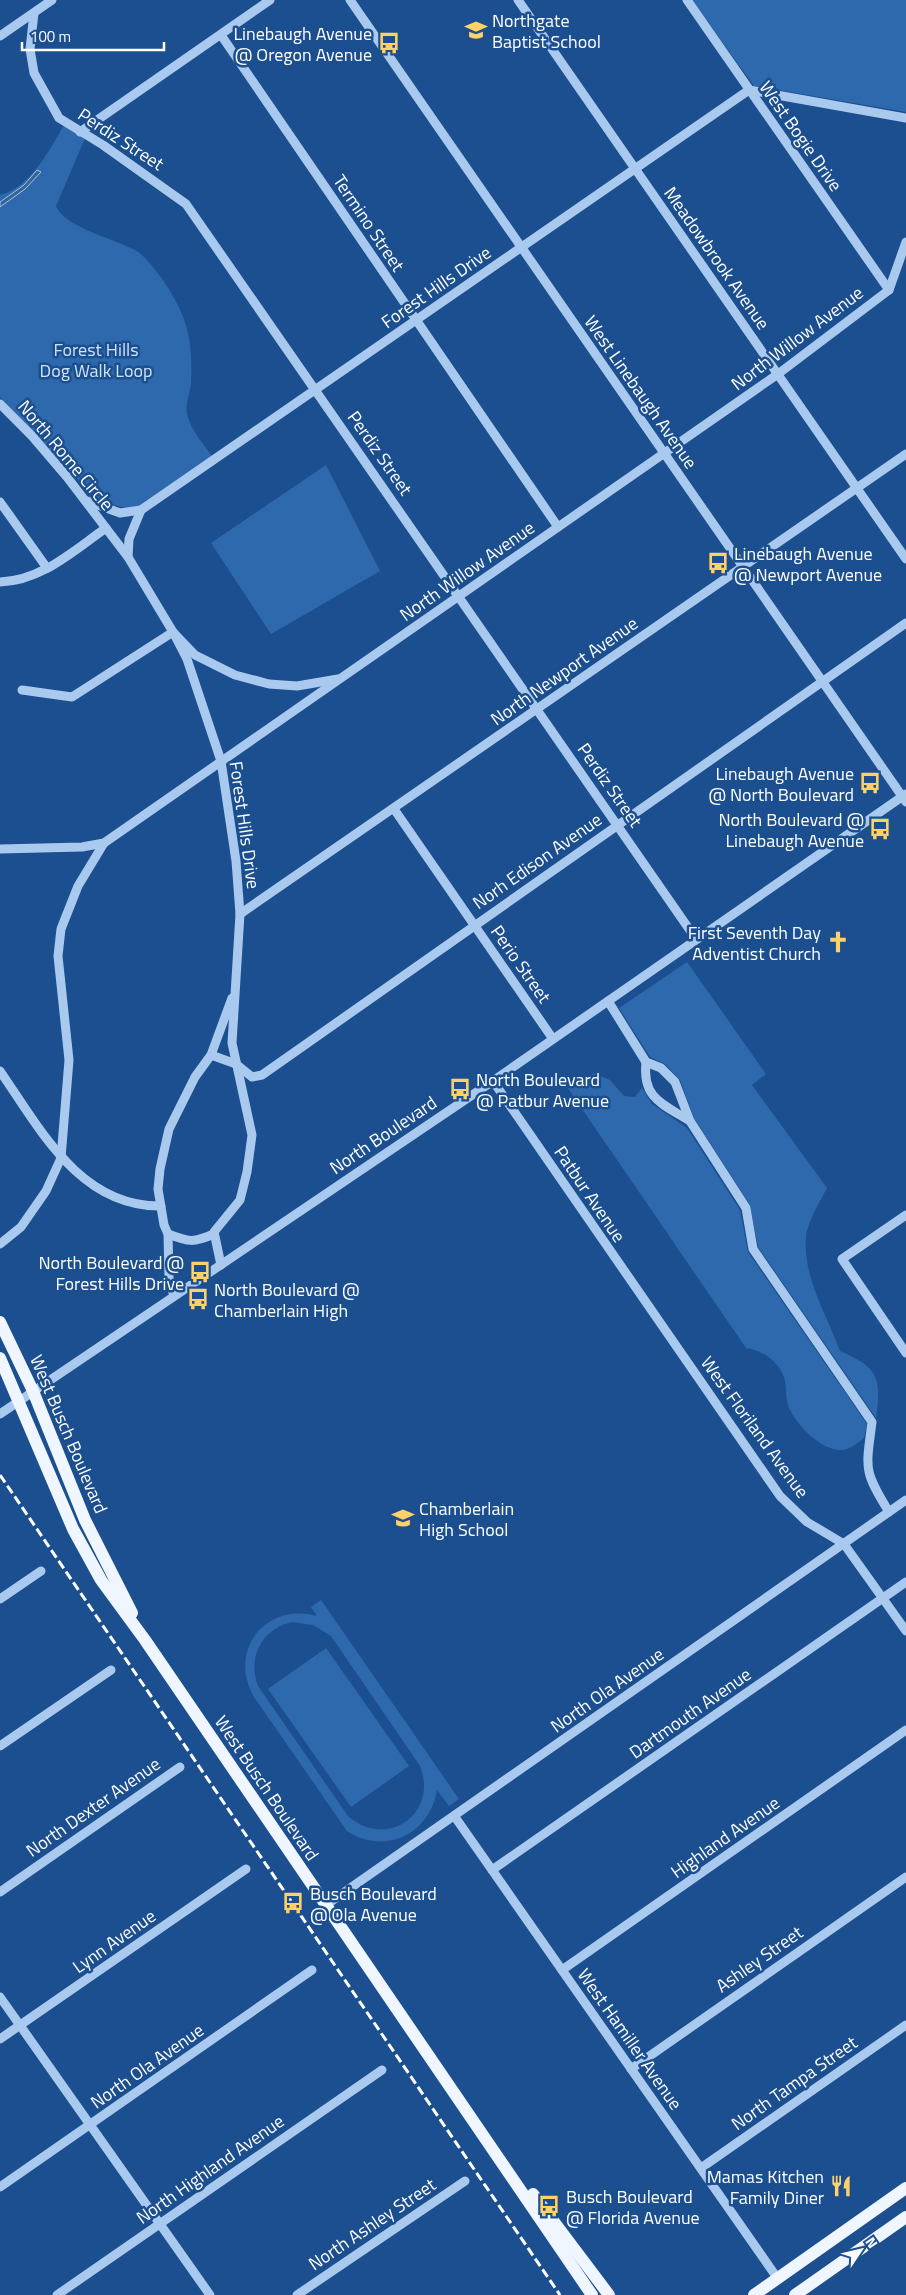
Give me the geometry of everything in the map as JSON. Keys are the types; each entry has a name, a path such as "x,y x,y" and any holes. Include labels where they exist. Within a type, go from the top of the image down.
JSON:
{"main road":[{"name":"West Busch Boulevard","path":"0,1322 33,1390 85,1520 145,1640"},
{"name":"West Busch Boulevard","path":"0,1358 73,1529 101,1580 145,1640 592,2295"},
{"name":"West Busch Boulevard","path":"478,2128 526,2185 609,2295"},
{"path":"754,2295 905,2191"},
{"path":"795,2295 906,2217"}],"street":[{"path":"0,36 52,0"},
{"path":"80,132 270,0"},
{"name":"West Linebaugh Avenue","path":"350,0 905,798"},
{"name":"Meadowbrook Avenue","path":"518,0 906,559"},
{"name":"West Bogie Drive","path":"687,0 889,290"},
{"name":"Perdiz Street","path":"34,13 30,50 34,73 59,118 103,145 186,204 317,390 696,939"},
{"name":"Termino Street","path":"221,35 558,527"},
{"path":"749,90 906,118"},
{"name":"Forest Hills Drive","path":"141,510 749,90"},
{"name":"North Willow Avenue","path":"0,849 82,847 104,843 558,527 665,455 778,374 889,290 906,242"},
{"name":"North Rome Circle","path":"0,404 32,436 87,501 106,528"},
{"name":"North Newport Avenue","path":"240,914 538,710 906,454"},
{"path":"87,501 120,513 141,510"},
{"path":"0,502 47,568"},
{"path":"128,557 129,539 141,510"},
{"path":"0,582 17,582 32,577 106,528"},
{"name":"Forest Hills Drive","path":"106,528 128,557 173,632 186,660 221,761 229,802 240,914 232,1043 252,1135 248,1172 240,1200 214,1234"},
{"name":"Norh Edison Avenue","path":"236,1064 252,1077 262,1075 822,680 906,623"},
{"path":"22,690 72,697 173,632 195,655 235,675 269,684 297,686 340,678"},
{"name":"North Boulevard","path":"0,1414 493,1081 696,939 905,798"},
{"name":"Perio Street","path":"394,809 553,1039"},
{"path":"0,1244 21,1227 46,1192 60,1158 69,1060 58,956 61,929 78,886 104,843"},
{"path":"174,1296 169,1278 168,1234 158,1189 160,1169 169,1129 195,1077 211,1055 235,989"},
{"path":"608,1001 646,1062 661,1068 675,1082 690,1121 746,1208 753,1249 872,1422 866,1456 867,1472 889,1512"},
{"path":"211,1055 236,1064"},
{"path":"646,1062 645,1075 648,1090 655,1099 690,1121"},
{"path":"0,1071 60,1158 78,1174 106,1193 132,1204 161,1206"},
{"name":"Patbur Avenue","path":"493,1081 660,1325"},
{"path":"906,1215 842,1259 906,1353"},
{"path":"168,1234 185,1241 196,1242 214,1234 221,1265"},
{"name":"West Floriland Avenue","path":"660,1325 780,1496 807,1522 844,1544 906,1631"},
{"name":"North Ola Avenue","path":"326,1905 455,1817 906,1500"},
{"path":"0,1599 40,1571"},
{"name":"Dartmouth Avenue","path":"492,1870 906,1582"},
{"path":"0,1746 111,1670"},
{"name":"Highland Avenue","path":"562,1970 906,1730"},
{"name":"North Dexter Avenue","path":"0,1892 180,1767"},
{"name":"West Hamiller Avenue","path":"455,1817 778,2279"},
{"name":"Lynn Avenue","path":"0,2040 246,1869"},
{"name":"Ashley Street","path":"631,2069 906,1877"},
{"name":"North Ola Avenue","path":"0,2187 312,1970"},
{"path":"0,1998 210,2295"},
{"name":"North Tampa Street","path":"701,2168 906,2025"},
{"name":"North Highland Avenue","path":"57,2295 382,2070"},
{"name":"North Ashley Street","path":"297,2295 465,2181"}],"green space":[{"path":"692,0 906,0 906,112 754,86"},
{"name":"Forest Hills Dog Walk Loop","path":"66,122 86,136 56,206 69,221 138,252 163,280 178,306 190,341 191,384 187,414 195,432 215,460 141,510 117,506 95,498 0,397 0,195 22,184 31,175 47,154"},
{"path":"326,465 380,571 271,634 211,543"},
{"path":"687,962 766,1074 752,1085 827,1188 814,1212 807,1232 806,1253 808,1267 817,1296 840,1351 863,1363 874,1375 878,1393 876,1418 758,1247 750,1205 694,1118 680,1080 665,1064 650,1057 619,1008"},
{"path":"594,1073 610,1080 624,1096 635,1097 642,1088 652,1104 687,1128 740,1210 748,1252 867,1424 864,1438 856,1444 844,1450 825,1446 803,1429 793,1415 787,1400 784,1377 778,1366 769,1357 758,1351 746,1348 567,1087"},
{"path":"321,1600 459,1799 449,1806 437,1790 433,1805 425,1818 415,1829 404,1836 390,1841 376,1841 361,1838 347,1831 254,1697 247,1679 245,1663 249,1647 256,1634 268,1623 282,1616 299,1614 317,1616 311,1607","holes":["292,1622 313,1625 331,1636 420,1766 424,1783 422,1799 416,1812 405,1822 392,1828 378,1829 363,1826 348,1816 258,1686 254,1665 256,1655 265,1638 272,1631"]},
{"path":"326,1648 409,1766 351,1807 268,1689"}],"shaded area":[{"path":"37,170 41,172 25,189 0,207 0,202 24,185"}],"railway":[{"path":"0,1475 560,2295"}],"place":[{"name":"Northgate Baptist School","path":"476,30"},
{"name":"Linebaugh Avenue @ Oregon Avenue","path":"389,43"},
{"name":"Linebaugh Avenue @ Newport Avenue","path":"718,563"},
{"name":"Linebaugh Avenue @ North Boulevard","path":"870,783"},
{"name":"North Boulevard @ Linebaugh Avenue","path":"880,829"},
{"name":"First Seventh Day Adventist Church","path":"838,942"},
{"name":"North Boulevard @ Patbur Avenue","path":"460,1089"},
{"name":"North Boulevard @ Forest Hills Drive","path":"200,1272"},
{"name":"North Boulevard @ Chamberlain High","path":"198,1299"},
{"name":"Chamberlain High School","path":"403,1518"},
{"name":"Busch Boulevard @ Ola Avenue","path":"293,1903"},
{"name":"Mamas Kitchen Family Diner","path":"841,2186"},
{"name":"Busch Boulevard @ Florida Avenue","path":"549,2206"}]}
